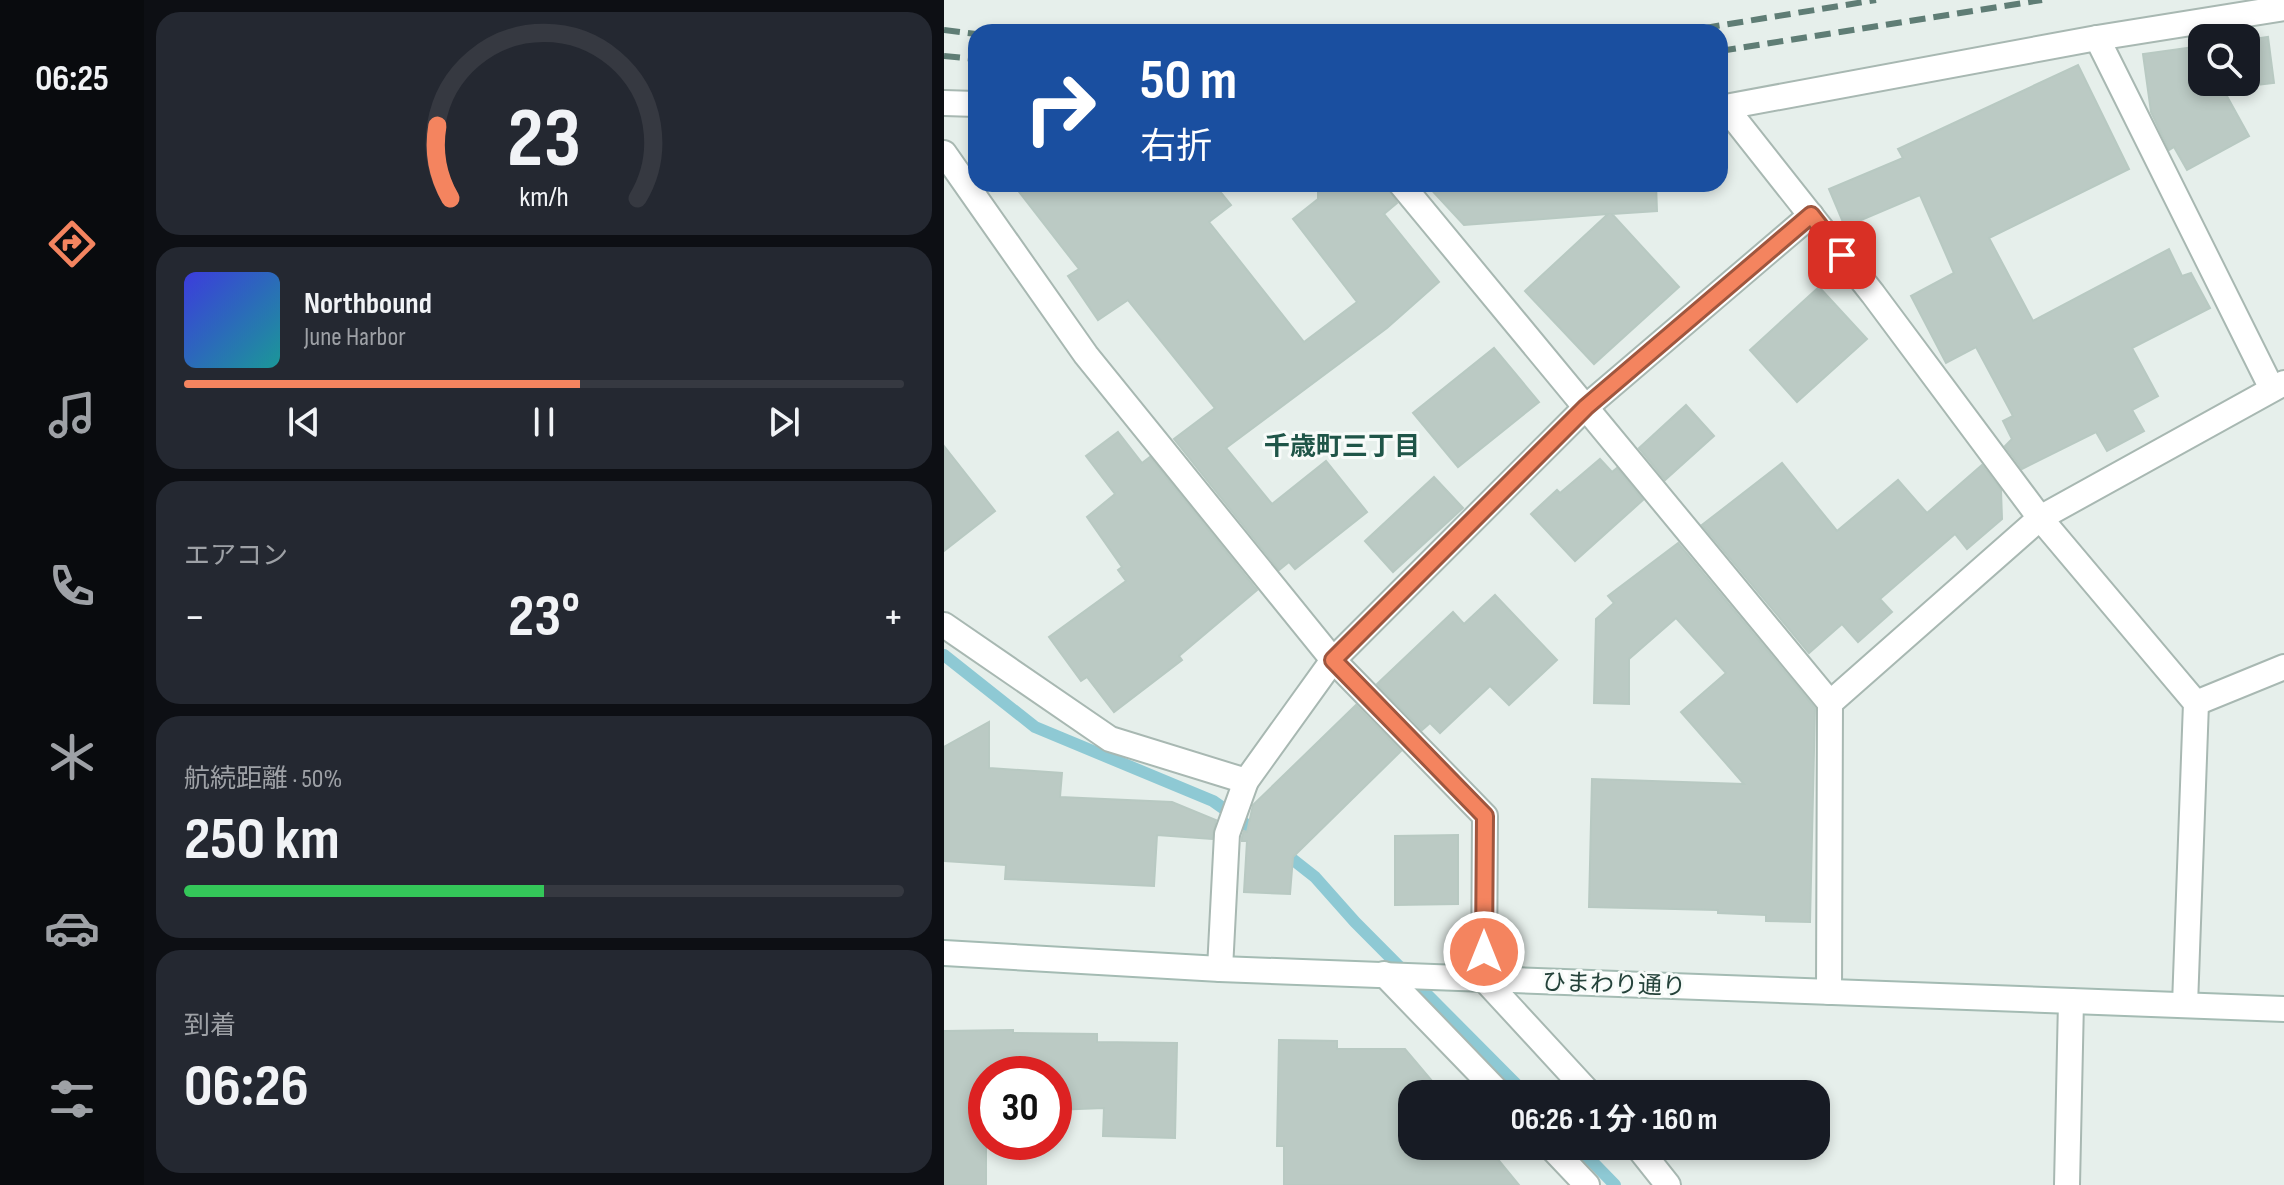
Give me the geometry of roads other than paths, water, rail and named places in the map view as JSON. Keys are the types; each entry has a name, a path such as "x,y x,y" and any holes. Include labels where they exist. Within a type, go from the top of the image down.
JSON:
{"street":[{"path":"1728,107 2097,38 2284,8"},
{"path":"1830,703 2040,518 2278,386 2097,38"},
{"path":"944,103 968,104"},
{"path":"1728,114 1811,215 2040,518 2196,703 2185,1005"},
{"path":"944,153 968,187"},
{"path":"971,192 1086,355 1333,660 1485,816 1484,979 1577,1080"},
{"path":"1408,192 1830,703 1829,992"},
{"path":"1220,969 1227,834 1246,781 1333,660 1586,407 1811,215"},
{"path":"944,625 951,633 1110,739 1246,781"},
{"path":"2196,703 2284,667"},
{"name":"ひまわり通り","path":"944,953 1220,969 2284,1009"},
{"path":"1384,974 1486,1080"},
{"path":"2067,1185 2071,1001"},
{"path":"1563,1160 1587,1185"},
{"path":"1648,1160 1668,1185"}],"waterway":[{"path":"944,655 1035,727 1213,801 1261,835"},
{"path":"1282,851 1315,877 1355,922 1512,1080"},
{"path":"1591,1160 1615,1185"}],"railway":[{"path":"1728,24 1876,0"},
{"path":"1728,50 2042,0"},
{"path":"944,30 968,33"},
{"path":"944,56 968,58"}],"district":[{"name":"千歳町三丁目","path":"1342,446"}]}
